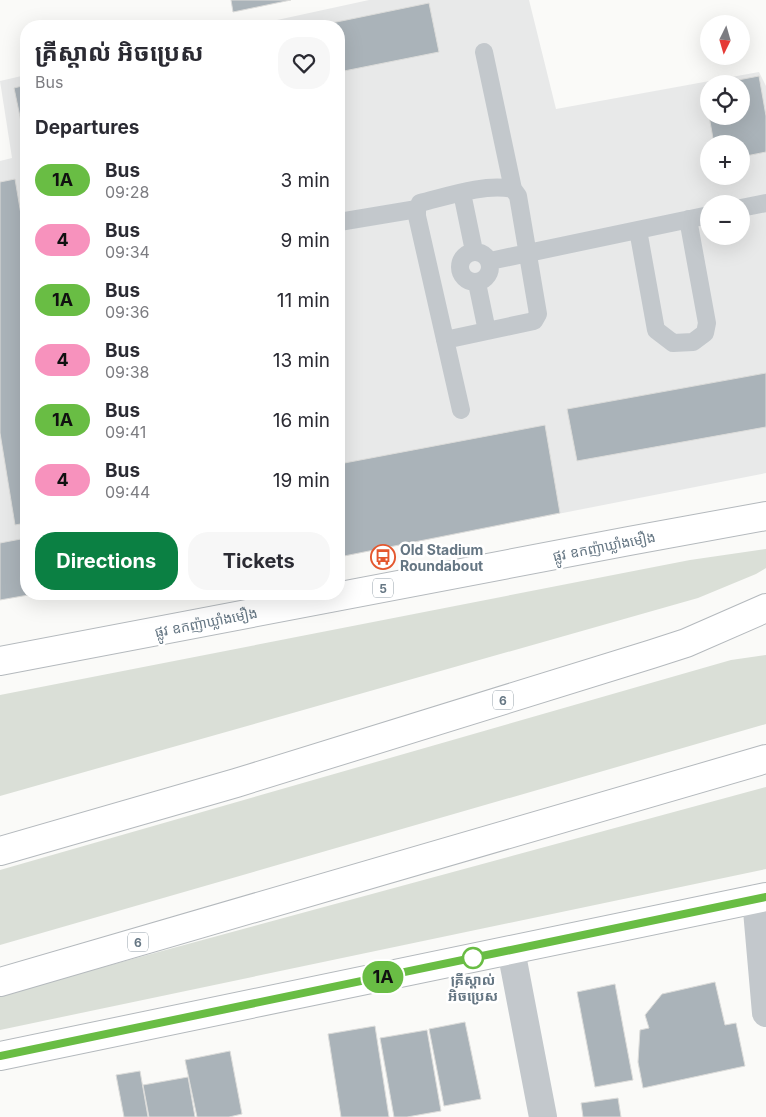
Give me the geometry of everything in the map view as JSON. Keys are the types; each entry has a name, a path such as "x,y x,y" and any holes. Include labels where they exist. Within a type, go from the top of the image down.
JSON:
{"highway":[{"name":"ផ្លូវ ឧកញ៉ាឃ្លាំងមឿង","path":"345,595 766,516"},
{"name":"ផ្លូវ ឧកញ៉ាឃ្លាំងមឿង","path":"0,661 320,600"},
{"name":"6","path":"0,851 236,783 686,643 766,608"},
{"name":"6","path":"0,982 766,759"},
{"path":"0,1056 761,898"}],"street":[{"path":"761,898 766,1013"},
{"path":"511,950 543,1117"}],"lane":[{"path":"445,340 534,321 538,314 518,196 514,189 484,52"},
{"path":"461,410 417,209 420,203 462,192 504,187 514,189"},
{"path":"462,192 474,251"},
{"path":"750,206 766,203"},
{"path":"345,221 417,209"},
{"path":"490,261 700,216"},
{"path":"638,230 656,330 673,343 693,342 705,332 707,323 688,219"},
{"path":"474,251 484,254 490,261 488,277 477,283 466,280 459,270 463,258 474,251"},
{"path":"431,276 459,270"},
{"path":"477,283 487,331"}],"shaded area":[{"path":"369,0 529,0 556,109 700,83 700,125 750,125 750,75 743,75 759,72 766,86 766,473 345,556 345,20 277,20"},
{"path":"20,76 20,596 0,600 0,161 12,158 0,81"},
{"path":"766,549 766,568 698,598 0,796 0,695 690,560"},
{"path":"766,655 766,724 0,945 0,870 731,660"},
{"path":"766,787 766,869 0,1030 0,995"}],"building":[{"path":"231,0 291,0 233,12"},
{"path":"429,3 439,52 345,71 345,20"},
{"path":"759,76 766,116 766,152 750,155 750,135 712,135 711,125 750,125 750,78"},
{"path":"20,86 20,117 14,88"},
{"path":"15,179 20,209 20,524 15,525 0,433 0,182"},
{"path":"766,373 766,427 577,461 567,409"},
{"path":"545,425 560,513 345,556 345,463"},
{"path":"20,539 20,596 0,600 0,543"},
{"path":"715,982 725,1025 736,1023 745,1066 643,1088 638,1062 640,1030 649,1028 645,1015 662,994"},
{"path":"615,984 633,1080 595,1087 577,992"},
{"path":"465,1022 481,1099 444,1106 429,1029"},
{"path":"375,1026 389,1117 341,1117 328,1034"},
{"path":"427,1030 441,1111 407,1117 394,1117 380,1038"},
{"path":"230,1051 242,1114 229,1117 197,1117 185,1060"},
{"path":"140,1071 148,1117 124,1117 116,1075"},
{"path":"188,1077 195,1117 149,1117 143,1085"},
{"path":"618,1098 621,1117 583,1117 581,1103"}],"bus line":[{"name":"1A","path":"0,1056 766,897"}],"place":[{"name":"Old Stadium Roundabout","path":"383,557"},
{"name":"គ្រីស្តាល់ អិចប្រេស","path":"473,958"}]}
